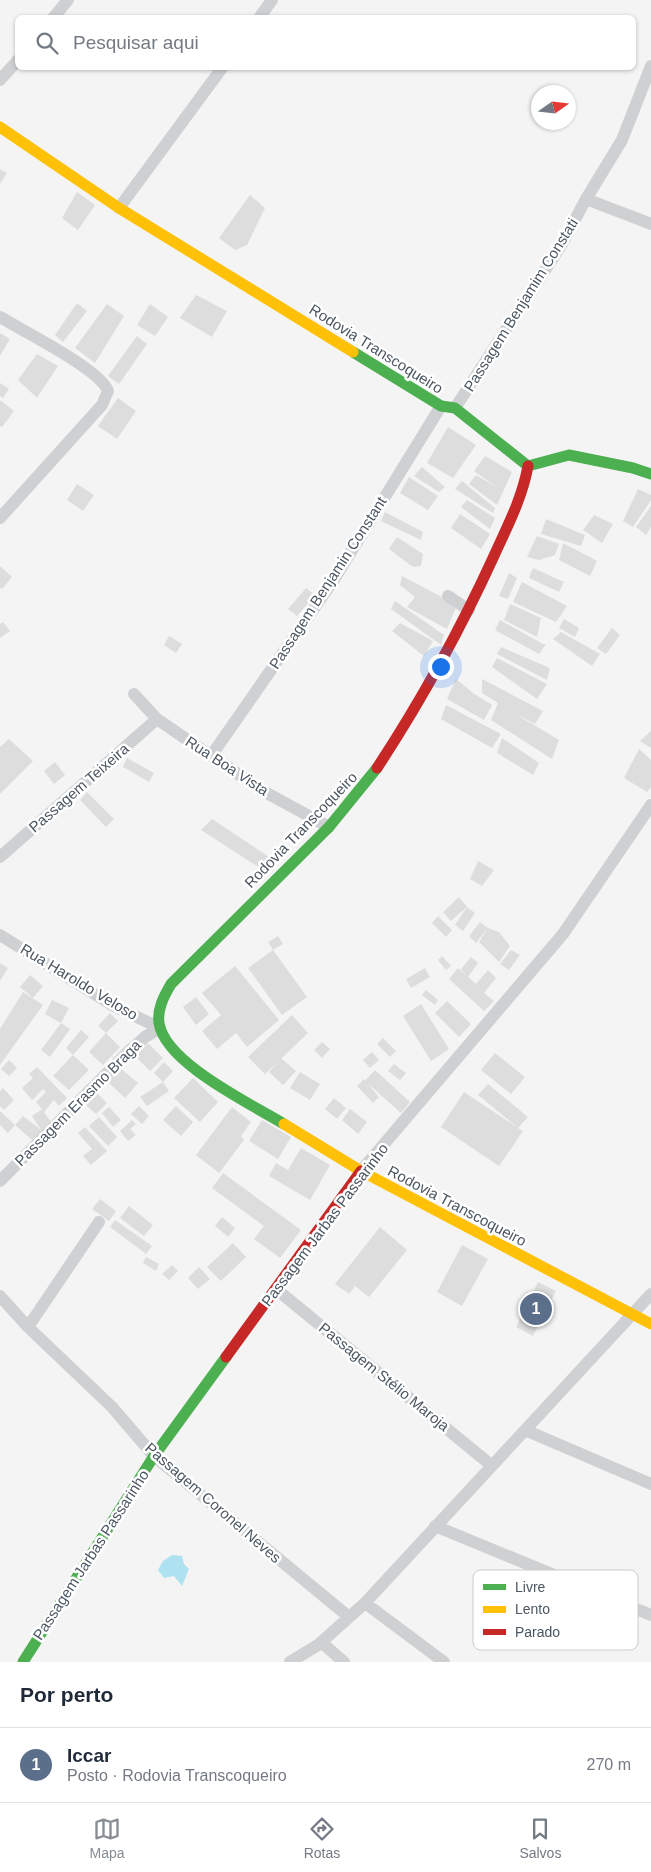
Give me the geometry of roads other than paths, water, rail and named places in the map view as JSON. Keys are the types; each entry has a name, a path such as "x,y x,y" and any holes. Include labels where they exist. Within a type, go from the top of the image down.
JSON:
{"main road":[{"name":"Rodovia Transcoqueiro","path":"0,127 119,208 441,406 455,408 528,466 523,492 469,610 402,730 376,771 329,827 171,984 163,996 159,1010 160,1028 167,1044 179,1058 198,1072 361,1171 651,1324"},
{"path":"528,466 569,455 633,468 651,474"},
{"name":"Passagem Jarbas Passarinho","path":"23,1662 154,1456 361,1171"}],"street":[{"path":"56,15 68,0"},
{"path":"261,15 272,0"},
{"path":"0,80 15,63"},
{"name":"Passagem Benjamim Constati","path":"455,408 562,244 586,198 622,140 651,66"},
{"path":"119,208 221,70"},
{"path":"586,198 651,224"},
{"path":"0,317 74,360 106,384 108,391 102,405 0,518"},
{"name":"Passagem Benjamin Constant","path":"211,756 333,581 441,406"},
{"path":"448,596 469,610"},
{"name":"Rua Boa Vista","path":"134,694 157,719 211,756 265,792 329,827"},
{"name":"Passagem Teixeira","path":"0,857 157,719"},
{"name":"Passagem Jarbas Passarinho","path":"361,1171 563,934 651,805"},
{"name":"Rua Haroldo Veloso","path":"0,935 112,1006 160,1028"},
{"name":"Passagem Erasmo Braga","path":"0,1181 129,1052 160,1028"},
{"path":"28,1327 99,1222"},
{"name":"Passagem Stélio Maroja","path":"276,1289 491,1466"},
{"path":"290,1662 321,1642 365,1603 434,1526 633,1316 651,1294"},
{"name":"Passagem Coronel Neves","path":"0,1296 28,1327 112,1407 154,1456 349,1617"},
{"path":"524,1430 651,1484"},
{"path":"434,1526 541,1570"},
{"path":"365,1603 444,1662"},
{"path":"638,1610 651,1615"},
{"path":"321,1642 344,1662"}],"water":[{"path":"172,1555 182,1556 184,1564 189,1569 182,1586 174,1576 164,1578 158,1570 163,1561"}],"place":[{"name":"Iccar","path":"536,1309"}]}
